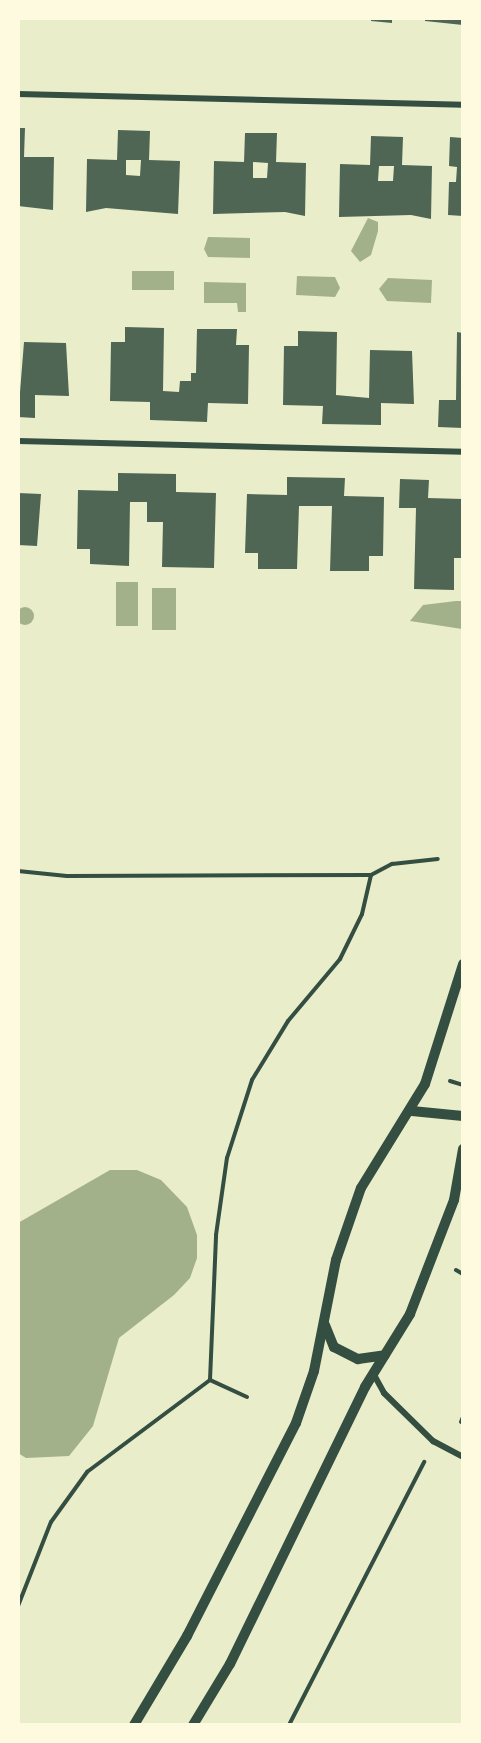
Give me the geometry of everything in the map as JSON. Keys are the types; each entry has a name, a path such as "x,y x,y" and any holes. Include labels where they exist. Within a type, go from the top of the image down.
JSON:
{"street":[{"path":"18,94 463,105"},
{"path":"18,441 463,452"},
{"path":"134,1725 187,1636 296,1423 325,1325 336,1260 361,1188 412,1111 428,1076 463,964"},
{"path":"412,1111 463,1116"},
{"path":"194,1725 230,1664 374,1373 434,1259 462,1153"},
{"path":"325,1325 334,1347 358,1359 385,1355"},
{"path":"374,1373 384,1393 433,1441 463,1457"}],"path":[{"path":"18,871 124,877 371,875 392,864 438,859"},
{"path":"210,1380 216,1235 227,1158 252,1080 288,1020 340,959 362,914 371,875"},
{"path":"18,1047 18,1139"},
{"path":"428,1076 463,1085"},
{"path":"456,1270 463,1274"},
{"path":"463,1333 459,1343 463,1366"},
{"path":"210,1380 247,1397"},
{"path":"18,1606 51,1522 87,1472 210,1380"},
{"path":"290,1725 424,1462"}],"shaded area":[{"path":"368,218 378,222 378,231 371,255 360,262 351,251"},
{"path":"208,237 250,238 250,258 208,257 204,249"},
{"path":"132,271 174,271 174,290 132,290"},
{"path":"297,276 335,277 340,288 335,297 296,295"},
{"path":"388,278 432,280 431,303 387,301 379,289"},
{"path":"204,282 246,283 246,312 238,312 237,303 204,303"},
{"path":"116,582 138,582 138,626 116,626"},
{"path":"152,588 176,588 176,630 152,630"},
{"path":"463,601 462,629 410,621 423,605"},
{"path":"25,607 33,612 34,616 29,624 25,625 17,620 16,616 21,608"},
{"path":"110,1170 137,1170 161,1180 187,1207 197,1235 197,1258 190,1278 174,1295 119,1338 93,1426 69,1456 26,1458 18,1453 18,1223"}],"building":[{"path":"371,18 392,18 392,23 371,21"},
{"path":"425,18 463,18 463,25 425,21"},
{"path":"18,128 25,128 24,157 54,157 53,210 18,206"},
{"path":"118,130 150,131 149,160 180,161 178,214 106,208 86,212 87,159 117,160","holes":["126,160 141,160 140,176 126,175"]},
{"path":"245,133 277,133 276,162 306,163 305,216 285,212 213,214 214,161 244,162","holes":["253,162 268,163 267,178 253,178"]},
{"path":"371,136 403,137 402,165 432,166 431,219 411,215 339,217 340,164 370,165","holes":["379,166 394,166 393,181 378,181"]},
{"path":"450,137 463,138 463,216 448,215 449,182 456,182 457,167 449,166"},
{"path":"125,327 164,328 163,391 179,392 180,381 191,381 191,373 196,373 197,329 237,329 236,345 249,345 248,404 208,403 207,422 150,420 150,402 110,401 111,342 125,342"},
{"path":"298,331 337,332 336,395 369,398 370,350 412,351 414,404 381,403 381,425 322,424 323,406 283,405 284,346 298,346"},
{"path":"457,332 463,333 463,428 438,427 439,400 456,400"},
{"path":"24,342 66,343 69,396 35,395 35,418 18,417"},
{"path":"118,473 176,474 176,492 216,493 214,568 162,567 163,522 147,522 147,502 130,502 129,566 90,564 90,549 77,549 78,490 118,491"},
{"path":"287,477 345,478 344,496 384,497 383,556 369,556 369,571 330,571 332,506 299,506 297,569 258,569 258,553 245,553 247,494 287,495"},
{"path":"400,479 429,480 428,498 463,499 463,558 454,558 454,590 414,589 416,508 399,508"},
{"path":"18,493 41,494 37,546 18,545"}]}
